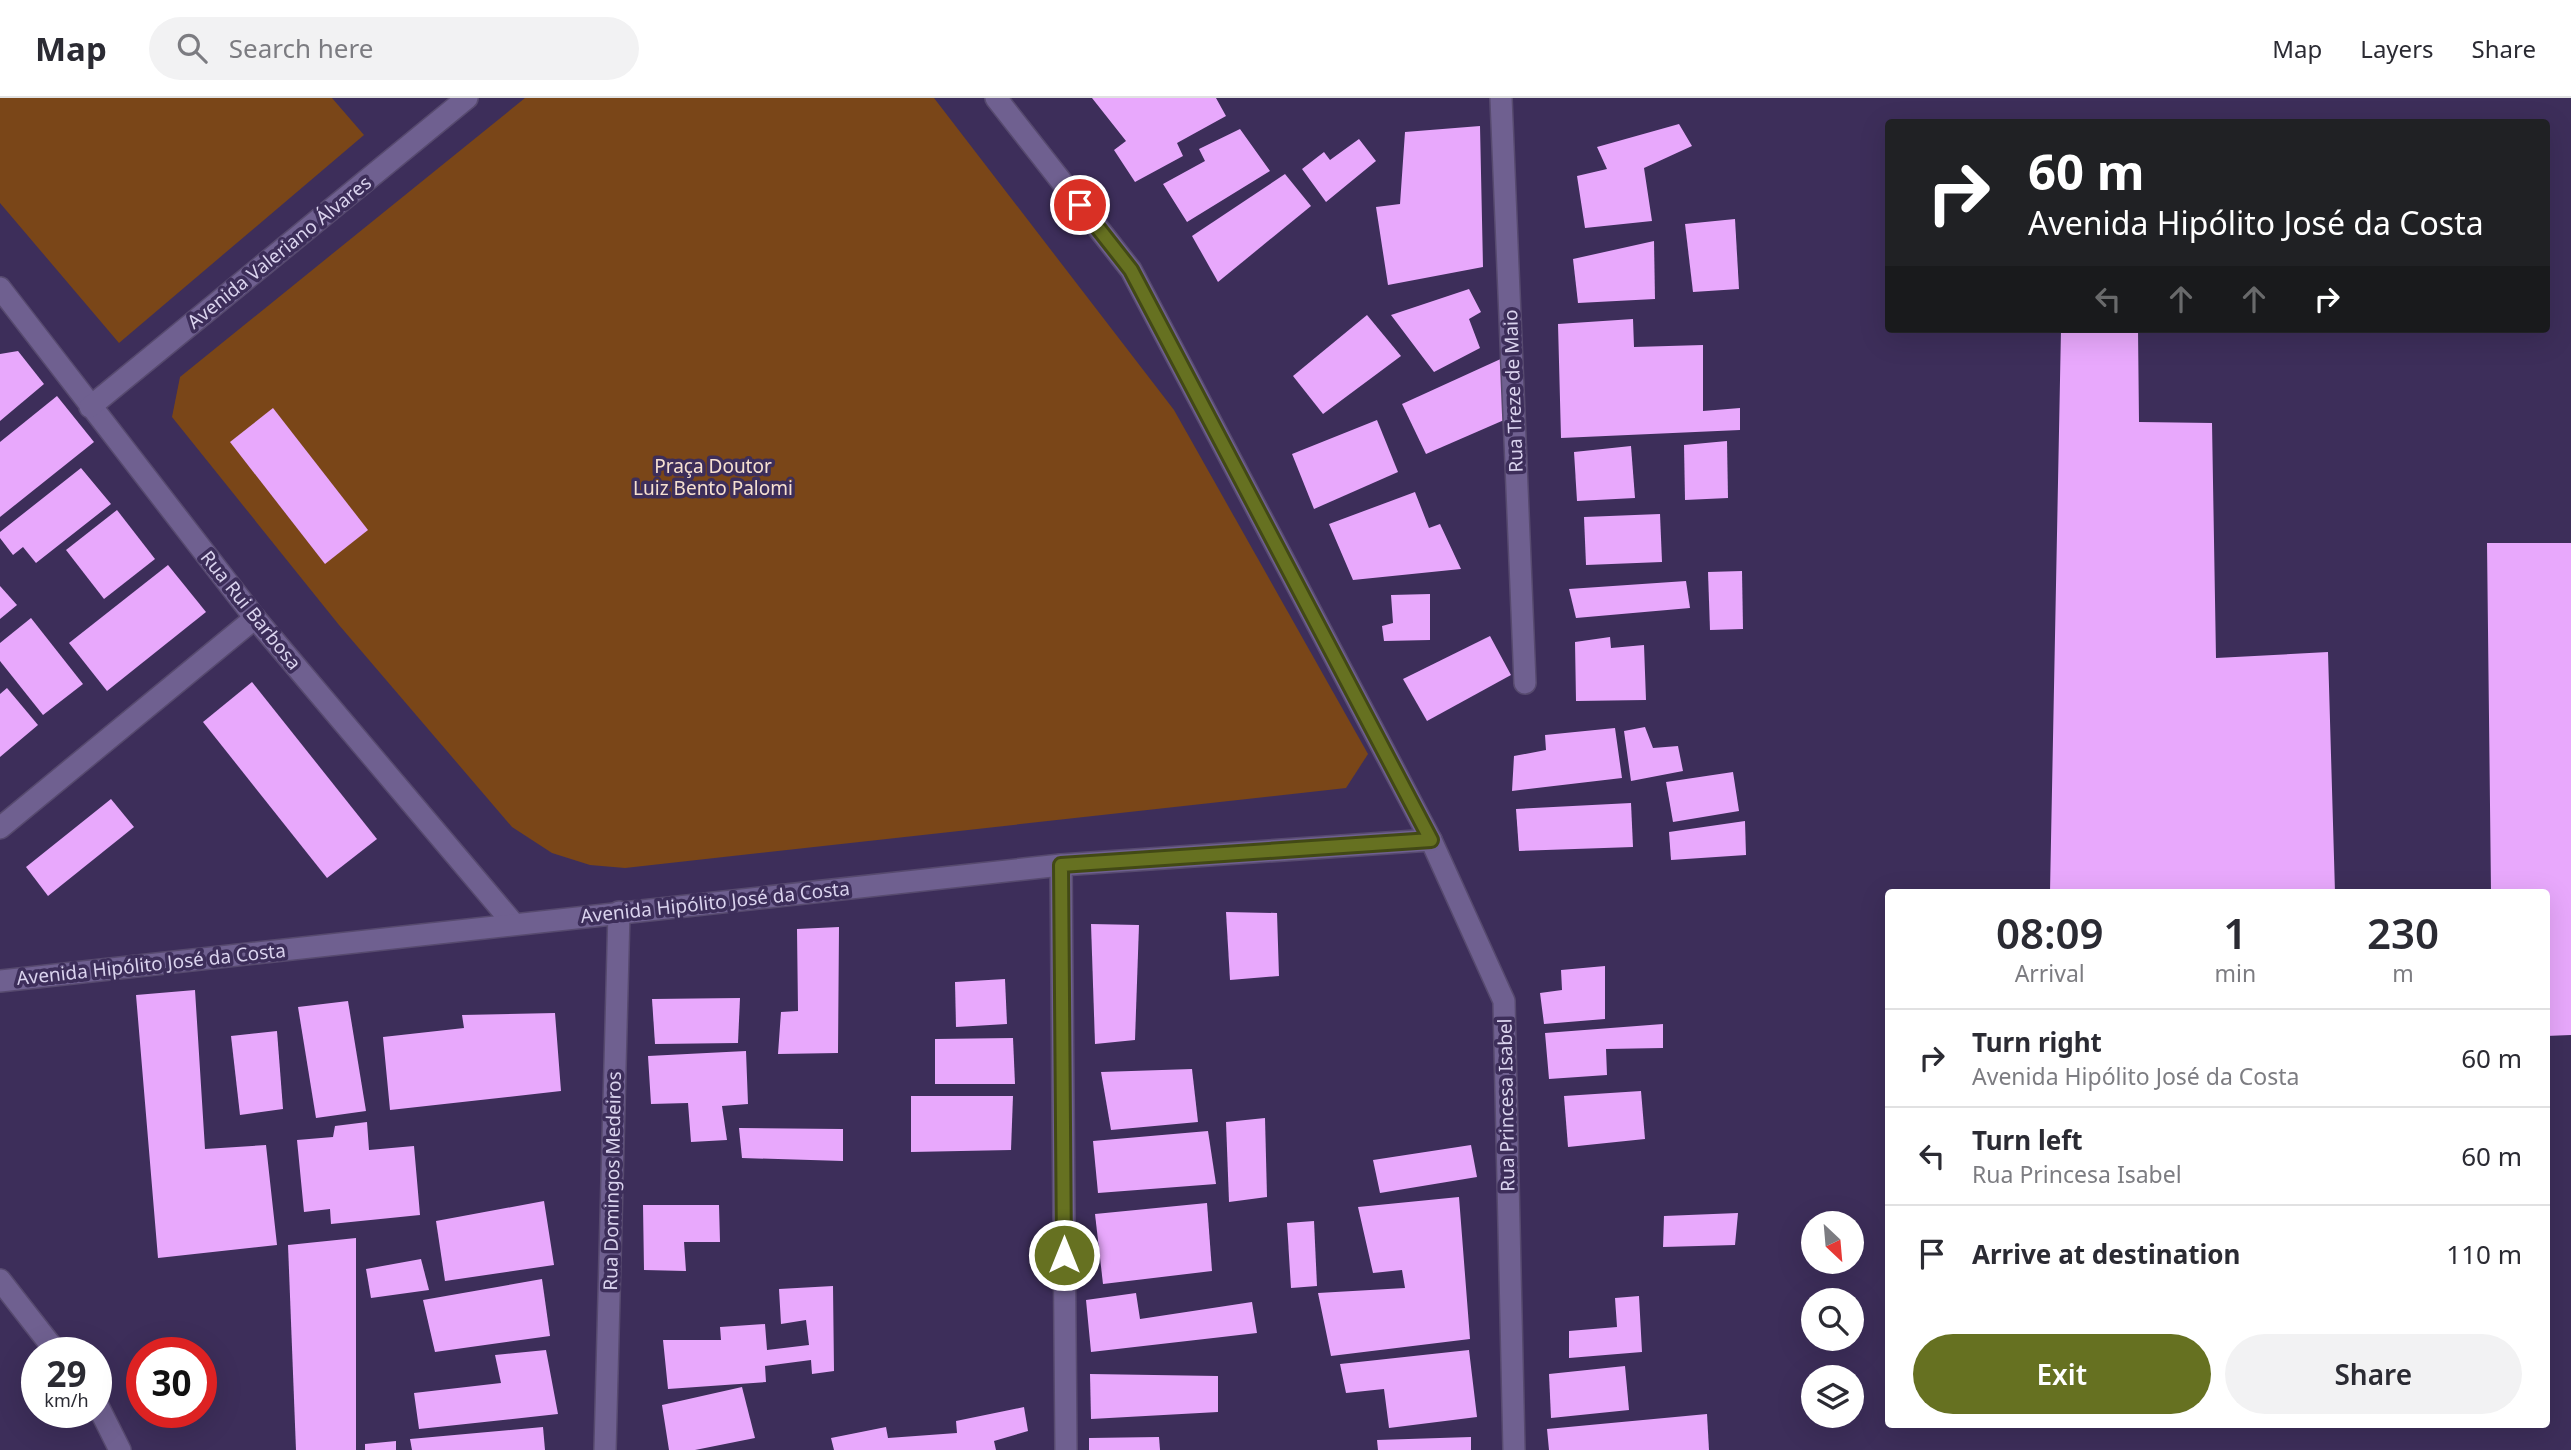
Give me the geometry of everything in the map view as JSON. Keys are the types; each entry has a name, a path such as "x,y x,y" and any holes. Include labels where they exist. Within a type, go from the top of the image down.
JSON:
{"street":[{"name":"Avenida Valeriano Álvares","path":"90,407 467,98"},
{"name":"Rua Princesa Isabel","path":"996,98 1131,270 1431,840 1504,1001 1514,1450"},
{"name":"Rua Treze de Maio","path":"1501,98 1525,683"},
{"name":"Rua Rui Barbosa","path":"2,296 255,618 513,923"},
{"path":"0,828 255,618"},
{"name":"Avenida Hipólito José da Costa","path":"0,981 1061,865 1431,840"},
{"path":"1061,865 1066,1450"},
{"name":"Rua Domingos Medeiros","path":"605,1450 619,912"},
{"path":"0,1280 45,1337"},
{"path":"109,1428 120,1450"}],"green space":[{"path":"0,98 332,98 364,135 119,343 0,203"},
{"name":"Praça Doutor Luiz Bento Palomi","path":"525,98 934,98 1174,410 1368,754 1346,788 625,868 590,865 552,853 512,827 339,625 172,417 180,377"}],"building":[{"path":"1092,98 1216,98 1226,116 1177,143 1183,156 1135,182 1114,150 1126,141"},
{"path":"1679,124 1692,146 1644,168 1652,221 1585,228 1577,176 1607,169 1597,147"},
{"path":"1480,126 1483,267 1388,285 1376,207 1400,204 1405,132"},
{"path":"1240,129 1270,171 1187,222 1163,184 1205,161 1199,149"},
{"path":"1359,139 1376,161 1326,202 1302,169 1324,152 1330,160"},
{"path":"1285,174 1311,206 1218,282 1192,236"},
{"path":"1735,219 1739,289 1693,292 1685,224"},
{"path":"1654,241 1655,299 1578,303 1573,259"},
{"path":"1469,289 1481,312 1469,319 1480,348 1434,372 1391,315"},
{"path":"1367,315 1401,356 1323,414 1293,376"},
{"path":"1633,319 1634,347 1703,345 1703,411 1740,408 1740,430 1561,438 1558,324"},
{"path":"2061,333 2138,333 2139,422 2212,423 2216,658 2328,652 2335,889 2050,889"},
{"path":"18,351 44,384 0,421 0,354"},
{"path":"1505,357 1511,417 1426,454 1402,404"},
{"path":"57,396 94,442 0,517 0,442"},
{"path":"273,408 368,530 325,564 230,442"},
{"path":"1377,420 1398,472 1314,509 1292,454"},
{"path":"1727,441 1728,498 1685,500 1684,445"},
{"path":"1631,446 1635,498 1577,501 1574,452"},
{"path":"81,468 111,504 36,563 23,547 13,555 0,538 0,532"},
{"path":"1415,492 1429,528 1440,524 1461,569 1353,580 1329,524"},
{"path":"117,510 155,559 104,599 66,550"},
{"path":"1660,514 1662,562 1586,565 1584,517"},
{"path":"2487,543 2571,543 2571,1035 2550,1036 2550,889 2491,889"},
{"path":"168,565 206,612 107,691 69,643"},
{"path":"1742,571 1743,629 1710,630 1708,572"},
{"path":"1686,581 1690,608 1576,618 1569,589"},
{"path":"0,586 17,605 0,619"},
{"path":"1430,594 1430,640 1384,641 1382,626 1393,623 1391,595"},
{"path":"31,618 83,684 43,715 0,661 0,643"},
{"path":"1490,636 1511,675 1427,721 1403,679"},
{"path":"1610,637 1611,648 1644,645 1646,700 1576,701 1575,642"},
{"path":"252,682 377,839 327,878 203,722"},
{"path":"7,688 38,725 0,757 0,694"},
{"path":"1645,727 1653,748 1678,746 1683,771 1631,781 1624,731"},
{"path":"1615,728 1622,778 1512,791 1514,756 1546,750 1545,735"},
{"path":"1733,772 1739,811 1673,822 1666,782"},
{"path":"111,799 134,827 48,896 26,867"},
{"path":"1631,803 1633,847 1519,851 1516,809"},
{"path":"1745,821 1746,855 1671,860 1669,832"},
{"path":"1226,912 1277,913 1279,976 1230,980"},
{"path":"1091,924 1139,925 1135,1040 1095,1044"},
{"path":"839,927 838,1053 778,1054 781,1012 798,1011 797,929"},
{"path":"1605,966 1605,1019 1544,1024 1540,993 1562,990 1561,970"},
{"path":"1005,979 1007,1024 956,1027 955,982"},
{"path":"195,990 205,1149 266,1145 277,1245 158,1258 136,995"},
{"path":"740,998 738,1043 655,1044 652,999"},
{"path":"348,1001 366,1111 316,1118 298,1007"},
{"path":"555,1013 561,1091 390,1110 383,1037 464,1028 462,1015"},
{"path":"1663,1024 1663,1048 1606,1049 1607,1075 1549,1079 1545,1033"},
{"path":"277,1031 283,1109 240,1115 231,1036"},
{"path":"1013,1038 1015,1084 935,1084 935,1039"},
{"path":"746,1051 748,1104 722,1106 727,1140 691,1142 688,1103 651,1104 648,1056"},
{"path":"1192,1069 1198,1122 1111,1130 1101,1072"},
{"path":"1641,1091 1645,1139 1568,1147 1564,1096"},
{"path":"911,1096 1013,1096 1011,1150 911,1152"},
{"path":"1265,1118 1267,1197 1229,1202 1226,1122"},
{"path":"367,1122 369,1150 414,1146 420,1215 331,1224 330,1209 304,1212 297,1140 333,1137 335,1126"},
{"path":"739,1128 843,1129 843,1161 742,1158"},
{"path":"1208,1131 1216,1184 1098,1193 1093,1141"},
{"path":"1471,1145 1477,1177 1380,1193 1373,1160"},
{"path":"1459,1197 1470,1339 1331,1356 1318,1293 1405,1288 1402,1270 1373,1273 1358,1207"},
{"path":"544,1201 554,1265 445,1281 436,1221"},
{"path":"1207,1203 1212,1271 1103,1284 1095,1214"},
{"path":"643,1205 719,1205 720,1242 684,1242 686,1271 644,1270"},
{"path":"1738,1213 1735,1245 1663,1247 1664,1216"},
{"path":"1314,1221 1317,1286 1291,1288 1287,1223"},
{"path":"356,1238 356,1450 296,1450 288,1245"},
{"path":"421,1259 429,1290 371,1298 366,1269"},
{"path":"542,1279 550,1336 435,1352 423,1300"},
{"path":"833,1286 834,1371 812,1374 811,1360 765,1366 766,1382 668,1389 663,1340 721,1340 720,1327 765,1324 767,1350 809,1345 806,1320 781,1324 779,1289"},
{"path":"1136,1293 1140,1319 1252,1302 1257,1333 1091,1352 1086,1300"},
{"path":"1639,1296 1642,1352 1569,1358 1569,1331 1617,1327 1615,1298"},
{"path":"546,1350 558,1414 419,1429 414,1393 501,1383 495,1355"},
{"path":"1469,1350 1477,1417 1389,1428 1384,1389 1346,1393 1340,1364"},
{"path":"1625,1366 1629,1410 1551,1418 1549,1374"},
{"path":"1090,1374 1218,1376 1218,1412 1091,1419"},
{"path":"742,1387 755,1438 695,1450 669,1450 662,1405"},
{"path":"1024,1407 1028,1431 994,1441 996,1450 834,1450 831,1438 886,1427 888,1438 957,1433 956,1421"},
{"path":"1707,1414 1709,1450 1549,1450 1547,1429"},
{"path":"543,1427 545,1450 412,1450 410,1439"},
{"path":"1159,1437 1160,1450 1089,1450 1089,1438"},
{"path":"1471,1437 1471,1450 1378,1450 1377,1440"},
{"path":"396,1441 396,1450 365,1450 365,1444"}],"route":[{"path":"1064,1255 1061,865 1431,840 1131,270 1080,205"}]}
